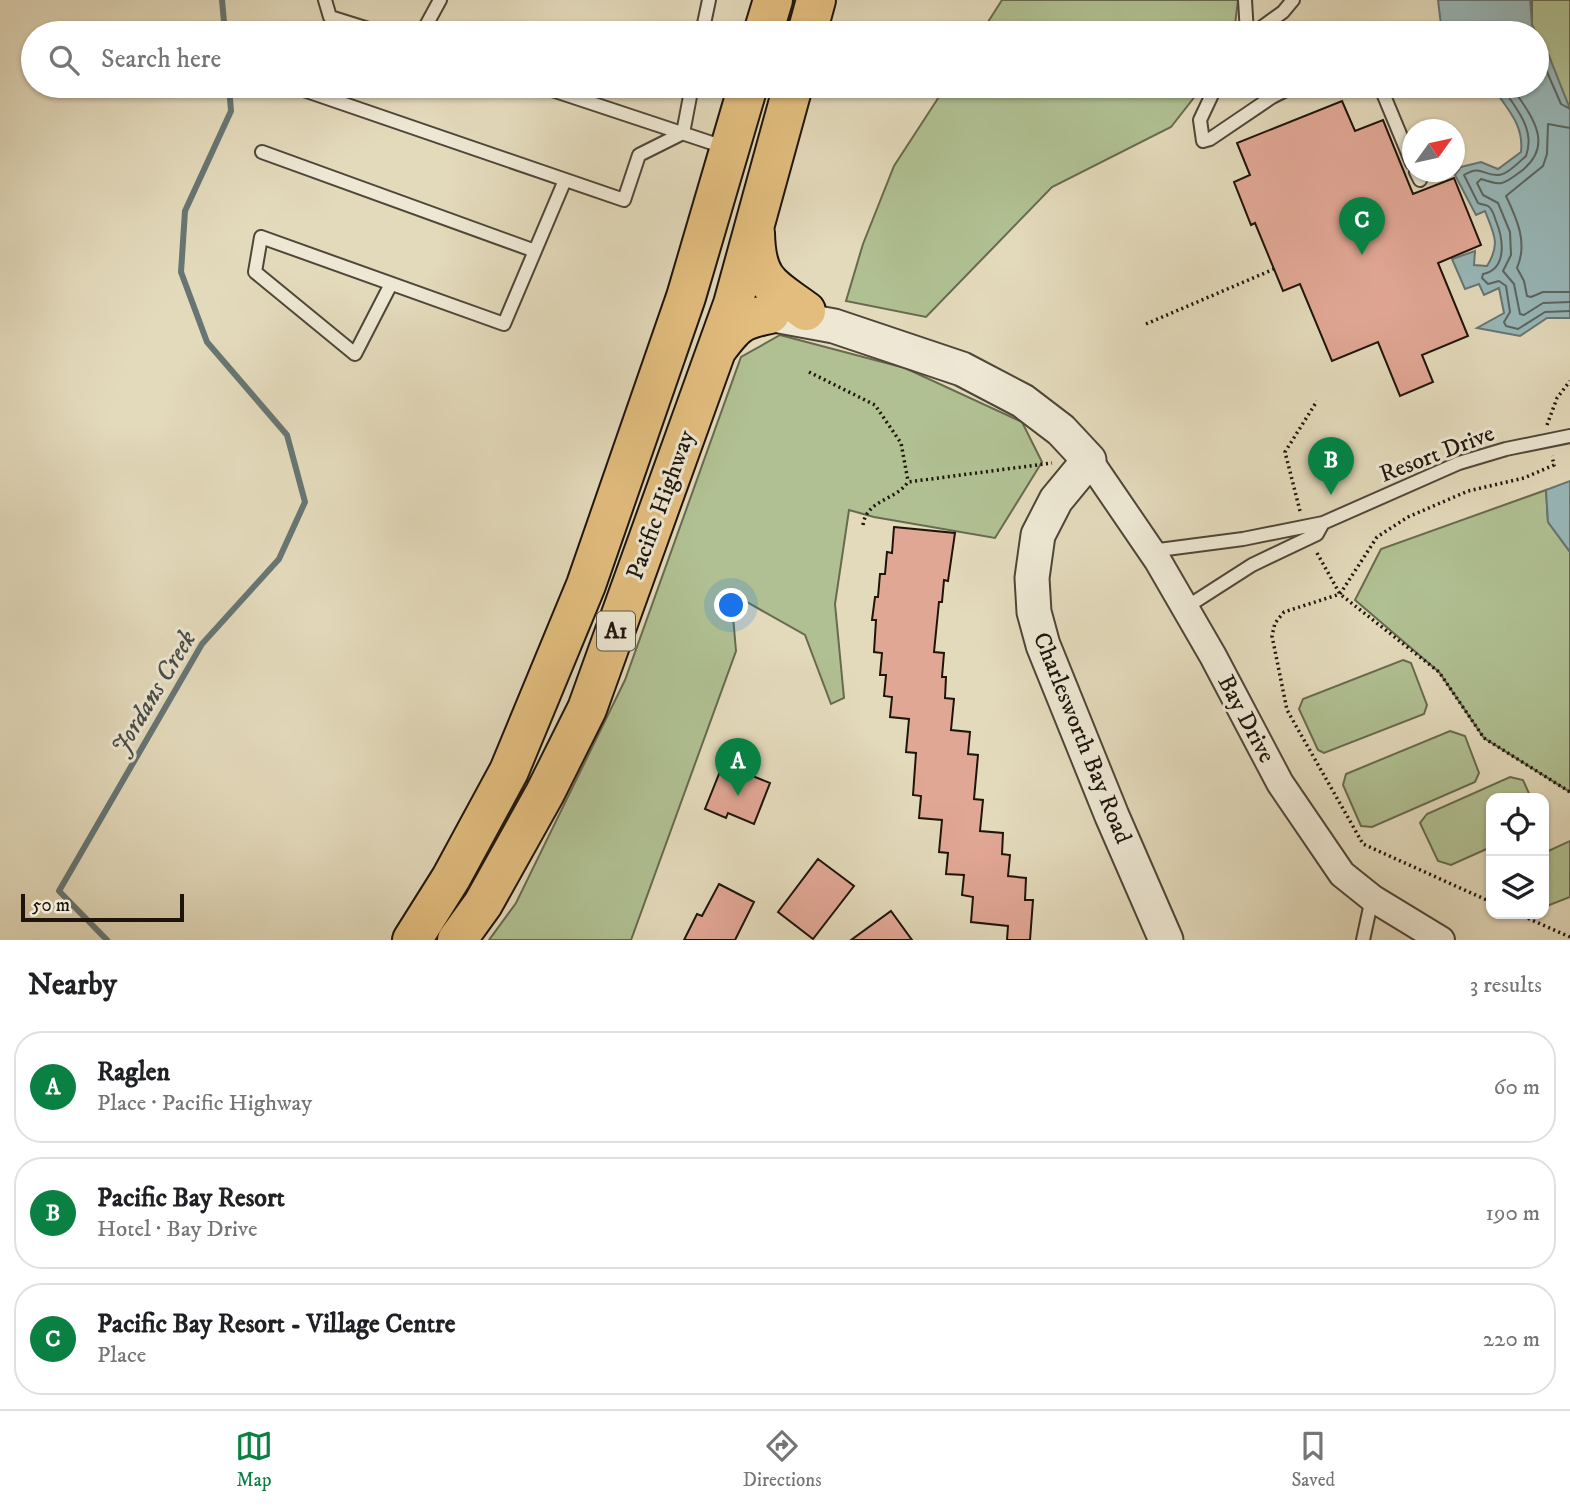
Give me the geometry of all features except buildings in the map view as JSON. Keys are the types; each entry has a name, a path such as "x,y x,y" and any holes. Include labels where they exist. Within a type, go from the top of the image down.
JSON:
{"highway":[{"path":"767,21 773,0"},
{"path":"810,21 816,0"},
{"name":"Pacific Highway","path":"412,940 451,878 509,771 586,585 686,297 745,98"},
{"path":"648,411 705,316 718,300 734,293 724,274 723,258 756,133 760,98"},
{"name":"Pacific Highway","path":"457,940 483,904 545,793 587,709 718,348 755,231 790,98"},
{"path":"755,231 756,259 763,275 803,317"},
{"path":"718,348 733,328 747,319 803,317"}],"street":[{"path":"734,293 925,356 995,385 1023,401 1061,430 1089,460"},
{"name":"Bay Drive","path":"1089,460 1151,551 1280,783 1342,874 1372,898 1437,939"},
{"name":"Charlesworth Bay Road","path":"1089,460 1056,500 1038,535 1032,578 1034,612 1043,645 1112,816 1166,940"}],"lane":[{"path":"326,0 330,17 343,21"},
{"path":"429,21 440,0"},
{"path":"705,21 709,0"},
{"path":"1245,0 1246,21"},
{"path":"1271,21 1293,0"},
{"path":"327,98 624,200 639,155 683,133"},
{"path":"577,98 730,149"},
{"path":"683,133 690,98"},
{"path":"1210,98 1200,120 1203,141 1271,98"},
{"path":"1385,98 1402,139"},
{"path":"262,152 535,251"},
{"path":"391,284 355,354 255,272 261,237 504,324 565,180"},
{"name":"Resort Drive","path":"1185,608 1323,523 1459,463 1506,449 1570,436"},
{"name":"Resort Drive","path":"1151,551 1306,532"},
{"path":"1363,940 1372,898"}],"path":[{"path":"1146,324 1273,269"},
{"path":"809,372 875,405 901,443 908,482 902,491 879,501 865,514 863,524"},
{"path":"1486,900 1363,844 1287,709 1273,652 1272,636 1275,624 1284,612 1340,594 1377,537 1408,517 1468,491 1524,478 1554,465 1546,427 1557,398 1570,381"},
{"path":"1317,401 1286,452 1306,532 1340,594 1439,672 1484,738 1570,792"},
{"path":"908,482 1021,466"},
{"path":"1529,919 1570,937"}],"green space":[{"path":"1002,0 1238,0 1235,21 989,21"},
{"path":"1532,0 1570,0 1570,111 1549,63 1549,21 1532,21"},
{"path":"938,98 1194,98 1171,127 1052,187 926,317 846,301 863,244 894,166"},
{"path":"780,335 905,368 1022,422 1042,462 995,538 874,517 849,510 835,604 844,698 831,704 805,635 731,593 736,651 631,940 489,940 516,903 625,680 741,357"},
{"path":"1546,490 1548,522 1570,552 1570,792 1484,738 1439,672 1355,600 1381,549"},
{"path":"1403,660 1411,663 1427,705 1424,714 1324,753 1318,750 1299,709 1303,699"},
{"path":"1450,731 1465,736 1479,773 1475,782 1372,827 1361,826 1343,785 1346,774"},
{"path":"1510,777 1523,780 1529,793 1486,793 1486,849 1451,865 1438,861 1420,823 1427,814"},
{"path":"1570,841 1570,897 1549,905 1549,856 1549,851"}],"water":[{"path":"1438,0 1530,0 1532,21 1441,21"},
{"path":"1549,56 1570,109 1570,318 1547,318 1520,336 1477,328 1504,313 1499,288 1484,295 1479,284 1465,289 1452,259 1475,251 1474,265 1487,266 1491,258 1495,239 1485,211 1476,215 1459,182 1465,182 1465,166 1481,162 1498,169 1521,152 1517,126 1500,98 1549,98"},
{"path":"1570,481 1570,552 1548,522 1546,490"}],"waterway":[{"name":"Jordans Creek","path":"222,0 224,21"},
{"name":"Jordans Creek","path":"107,940 59,891 202,644 279,559 305,502 287,435 207,342 181,272 185,211 231,111 230,98"}],"place":[{"name":"Pacific Bay Resort - Village Centre","path":"1362,255"},
{"name":"Pacific Bay Resort","path":"1331,495"},
{"name":"Raglen","path":"738,796"}]}
